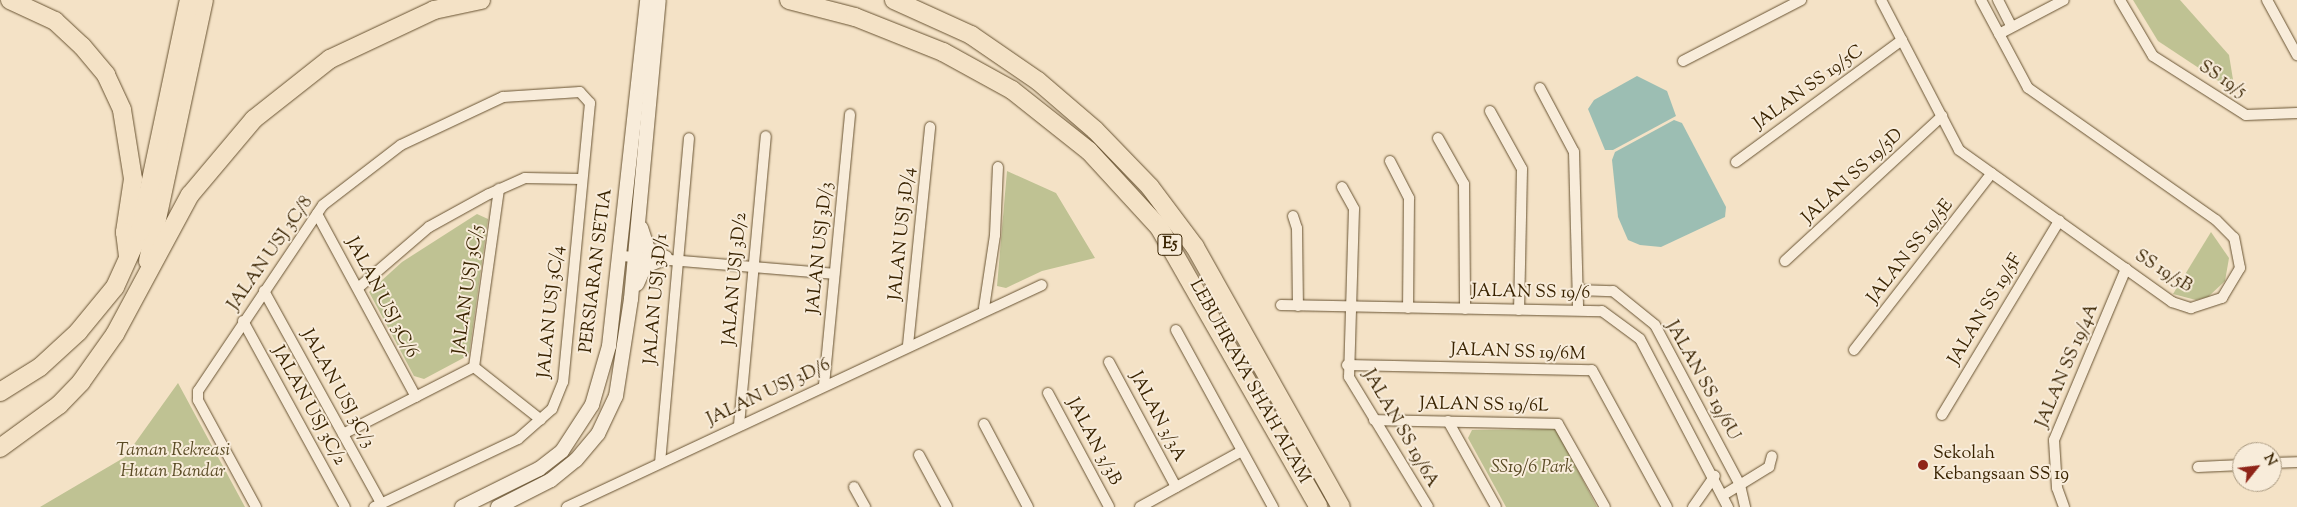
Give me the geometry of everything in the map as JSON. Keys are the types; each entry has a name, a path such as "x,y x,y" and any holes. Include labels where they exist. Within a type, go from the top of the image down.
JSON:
{"highway":[{"path":"10,0 56,21 106,75 118,102 133,179 126,232 128,258"},
{"path":"143,283 190,27 189,0"},
{"path":"0,392 40,367 78,332 115,287 140,232 190,27 204,0"},
{"path":"0,448 59,405 81,382 143,283 174,222 209,169 284,92 330,58 385,31 434,10 481,0"},
{"name":"LEBUHRAYA SHAH ALAM","path":"789,0 855,17 943,52 1012,90 1089,152 1159,227 1319,507"},
{"name":"LEBUHRAYA SHAH ALAM","path":"894,0 971,35 1038,81 1095,130 1150,187 1195,247 1341,507"}],"main road":[{"name":"PERSIARAN SETIA","path":"498,507 557,476 598,434 616,396 631,299 639,222 646,82 646,0"},
{"name":"PERSIARAN SETIA","path":"462,507 539,469 562,451 577,431 592,405 604,368 659,0"},
{"path":"639,222 648,249 670,259"},
{"path":"631,299 645,266 670,259"}],"street":[{"path":"1683,61 1801,0"},
{"name":"SS 19/5B","path":"1881,0 1959,150 2180,306 2203,307 2231,289 2240,256 2224,227 2028,88 1981,0"},
{"path":"1998,0 2012,27"},
{"path":"1999,34 2064,0"},
{"name":"SS 19/5","path":"2120,0 2153,56 2246,115 2297,114"},
{"path":"2267,0 2297,56"},
{"name":"JALAN SS 19/5C","path":"1736,162 1902,40"},
{"path":"1540,88 1574,152 1578,310"},
{"name":"JALAN USJ 3C/8","path":"256,507 198,400 201,384 316,214 401,145 503,97 580,92 590,103"},
{"name":"JALAN USJ 3C/4","path":"378,505 518,439 552,409 562,382 590,103"},
{"path":"1490,111 1522,169 1519,310"},
{"name":"JALAN USJ 3D/3","path":"824,385 850,114"},
{"name":"JALAN SS 19/5D","path":"1785,261 1942,116"},
{"name":"JALAN USJ 3D/4","path":"908,345 930,127"},
{"name":"JALAN USJ 3D/2","path":"739,425 766,136"},
{"name":"JALAN USJ 3D/1","path":"660,463 670,259 689,138"},
{"path":"1438,138 1464,184 1465,308"},
{"path":"1390,161 1409,198 1408,308"},
{"path":"984,308 995,235 998,167"},
{"name":"JALAN SS 19/5E","path":"1854,350 1992,174"},
{"path":"358,288 429,227 499,189 526,178 582,179"},
{"name":"JALAN SS 19/6A","path":"1342,187 1354,209 1349,377 1428,507"},
{"name":"JALAN USJ 3C/5","path":"343,434 474,367 499,189"},
{"name":"JALAN USJ 3C/6","path":"316,214 416,397"},
{"path":"1293,216 1297,228 1298,306"},
{"name":"JALAN SS 19/5F","path":"1942,415 2059,221"},
{"path":"621,256 834,274"},
{"name":"JALAN SS 19/4A","path":"2064,507 2057,488 2054,440 2126,269"},
{"name":"JALAN USJ 3D/6","path":"568,507 984,308 1042,285"},
{"name":"JALAN SS 19/6U","path":"1577,290 1613,291 1655,325 1740,485 1745,507"},
{"name":"JALAN USJ 3C/3","path":"264,291 343,434 378,505"},
{"name":"JALAN SS 19/6","path":"1281,305 1602,311 1640,339 1725,494 1728,507"},
{"name":"JALAN USJ 3C/2","path":"244,321 345,507"},
{"path":"1176,330 1273,507"},
{"name":"JALAN 3/3A","path":"1109,362 1176,487"},
{"name":"JALAN SS 19/6M","path":"1348,365 1592,370 1667,507"},
{"path":"474,367 541,420"},
{"name":"JALAN 3/3B","path":"1048,392 1109,507"},
{"name":"JALAN SS 19/6L","path":"1374,420 1558,424 1605,507"},
{"path":"1448,421 1496,507"},
{"path":"984,424 1028,507"},
{"path":"1140,507 1242,451"},
{"path":"919,455 947,507"},
{"path":"1725,494 1769,467 1772,456"},
{"path":"2282,463 2297,462"},
{"path":"2198,467 2232,465"},
{"path":"1693,507 1715,476"},
{"path":"854,487 865,507"}],"green space":[{"path":"2133,0 2180,0 2229,55 2235,92 2158,41"},
{"path":"1007,171 1056,193 1095,258 1042,271 1006,288 997,286"},
{"path":"477,214 488,219 469,355 424,379 414,376 369,292 402,262"},
{"path":"2211,232 2229,258 2225,281 2208,297 2196,300 2173,294"},
{"name":"Taman Rekreasi Hutan Bandar","path":"178,383 245,507 40,507 125,457"},
{"name":"SS19/6 Park","path":"1556,429 1597,507 1506,507 1468,438 1472,430"}],"water":[{"path":"1637,76 1667,91 1676,116 1613,150 1605,150 1588,109 1594,100"},
{"path":"1674,120 1682,123 1726,207 1725,217 1661,247 1640,245 1628,240 1618,217 1612,160 1615,152"}],"place":[{"name":"Sekolah Kebangsaan SS 19","path":"1923,465"}]}
